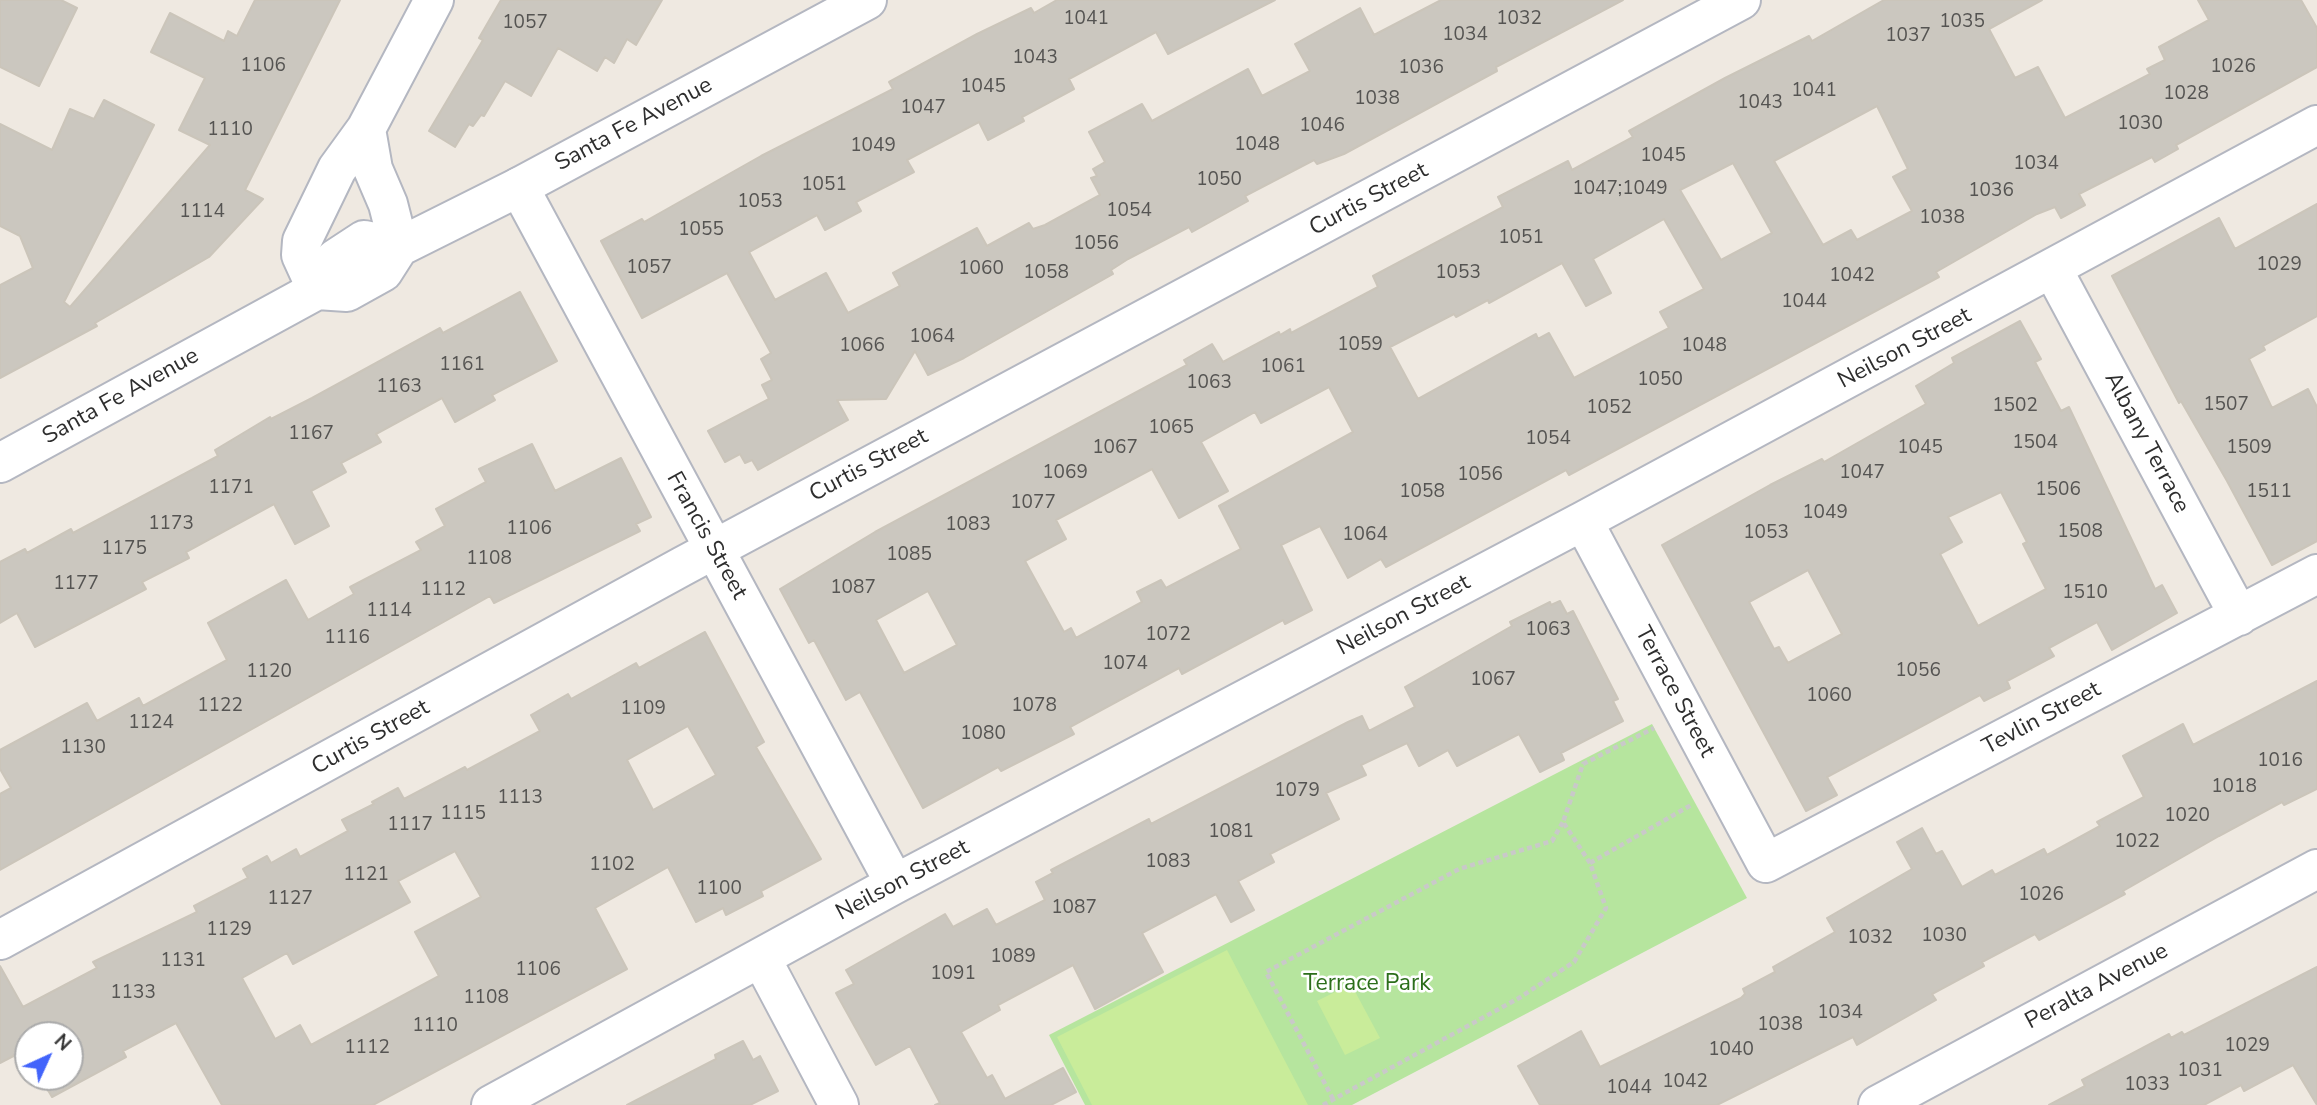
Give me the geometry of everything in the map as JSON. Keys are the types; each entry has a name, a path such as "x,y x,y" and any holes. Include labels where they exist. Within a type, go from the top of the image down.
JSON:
{"street":[{"path":"317,290 301,255 302,242 337,169 366,129 435,0"},
{"name":"Santa Fe Avenue","path":"0,463 317,290 347,292 383,272 399,247 519,187 867,0"},
{"name":"Curtis Street","path":"0,940 713,549 1741,0"},
{"name":"Neilson Street","path":"491,1105 895,884 1583,522 2317,125"},
{"path":"366,129 373,169 388,204 399,247"},
{"name":"Francis Street","path":"519,187 895,884"},
{"name":"Albany Terrace","path":"2053,270 2239,616"},
{"name":"Terrace Street","path":"1583,522 1766,863"},
{"name":"Tevlin Street","path":"1766,863 2317,574"},
{"name":"Peralta Avenue","path":"1878,1105 2317,869"},
{"path":"761,958 839,1105"}],"path":[{"path":"1333,1099 1266,972 1460,869 1552,841 1563,822 1583,764 1685,712"},
{"path":"1590,863 1725,788"},
{"path":"1322,1105 1519,998 1574,962 1606,908 1590,863 1563,822"}],"green space":[{"name":"Terrace Park","path":"1652,724 1747,898 1352,1105 1085,1105 1049,1035"},
{"path":"1227,950 1308,1105 1092,1105 1057,1037"},
{"path":"1351,984 1380,1038 1345,1055 1317,1001"}],"building":[{"path":"0,0 61,0 77,8 39,86 0,67"},
{"path":"255,0 340,0 245,190 263,199 209,257 95,323 97,326 0,378 0,285 33,268 20,236 0,226 0,124 52,150 70,109 94,119 104,100 154,125 64,302 70,307 210,145 179,130 205,78 151,52 170,13 224,41 228,31 237,36"},
{"path":"501,0 662,0 636,45 627,39 614,63 605,57 597,71 558,48 531,96 505,81 484,116 481,115 473,126 469,124 455,147 429,131 483,40 479,38"},
{"path":"1057,0 1275,0 1168,54 1156,32 1069,79 1074,89 1022,117 1024,121 988,140 979,122 907,160 914,172 856,202 861,211 825,230 817,215 749,252 775,300 826,273 848,313 900,286 893,273 977,228 987,246 1029,223 1033,229 1045,225 1100,195 1091,178 1097,176 1093,169 1105,162 1089,132 1142,104 1152,121 1248,69 1262,96 1310,71 1295,44 1360,8 1374,35 1441,0 1623,0 1496,67 1497,71 1344,154 1317,164 1314,160 1245,196 1248,201 1192,232 1189,227 1128,259 1111,270 1113,274 964,358 928,375 915,351 886,399 837,400 848,420 758,470 752,460 745,463 740,454 725,462 708,431 769,399 762,385 772,380 761,359 771,353 727,273 642,318 601,241 642,219 644,222 761,156 893,89 889,82 977,34 1031,8 1034,13"},
{"path":"1884,0 2042,0 1989,29 2015,78 2038,67 2065,118 2150,74 2147,69 2165,60 2159,47 2209,20 2198,0 2301,0 2317,28 2317,67 2176,145 2178,149 2155,162 2152,157 2079,194 2085,205 2061,218 2055,207 2037,214 1936,272 1939,277 1569,475 1566,470 1386,567 1381,559 1348,578 1320,526 1281,545 1312,610 1285,624 1283,620 1182,674 1179,668 1070,727 1074,734 1001,771 998,767 923,808 860,692 846,700 814,640 809,643 780,589 875,532 1187,365 1184,360 1212,344 1223,362 1279,332 1280,335 1290,329 1291,333 1378,287 1373,276 1503,207 1498,197 1568,161 1572,170 1633,137 1629,131 1725,78 1809,36 1812,41","holes":["1877,106 1908,169 1893,177 1912,211 1857,240 1851,230 1823,245 1774,161","1733,163 1772,233 1721,260 1680,190","1664,219 1704,289 1660,312 1669,328 1574,378 1549,333 1538,339 1536,334 1418,399 1390,347 1454,314 1456,317 1488,300 1489,303 1562,263 1586,306 1611,293 1593,259","1329,387 1353,432 1219,506 1241,549 1166,588 1161,580 1137,592 1142,602 1076,638 1071,628 1064,632 1025,561 1066,539 1056,520 1152,469 1179,518 1228,491 1201,442 1255,412 1261,423","928,591 957,645 904,673 876,620"]},
{"path":"2317,204 2317,316 2263,346 2265,350 2249,359 2272,408 2308,389 2317,407 2317,541 2272,565 2181,401 2179,403 2112,276 2219,218 2235,249"},
{"path":"520,292 557,361 492,395 495,400 455,422 442,398 376,434 381,442 341,463 346,472 311,491 329,526 295,544 274,504 186,552 189,558 142,582 146,589 35,647 17,613 0,623 0,562 25,549 27,553 71,529 73,533 218,456 215,450 270,417 271,419 312,398 440,328 443,333"},
{"path":"2020,321 2041,359 2035,362 2061,411 2069,407 2155,589 2162,585 2177,613 2112,650 2097,622 2049,648 2054,656 2007,681 2010,688 1984,701 1980,695 1827,777 1837,795 1806,811 1662,545 1770,485 1822,459 1824,462 1926,404 1916,386 1954,363 1952,358","holes":["2001,492 2027,542 2023,544 2046,589 1978,626 1940,554 1962,542 1948,517","1808,570 1842,634 1788,663 1779,647 1774,649 1749,602"]},
{"path":"532,444 555,491 621,458 651,517 636,524 640,531 494,603 490,596 0,870 0,794 11,788 0,769 0,750 87,703 97,721 139,698 143,706 227,660 208,623 286,580 308,620 354,594 350,587 421,550 416,542 445,526 436,509 486,482 479,469"},
{"path":"1560,601 1567,614 1573,611 1618,699 1613,701 1623,721 1561,753 1564,760 1540,772 1519,734 1457,766 1448,750 1419,766 1407,743 1361,765 1366,775 1326,793 1339,819 1270,854 1274,862 1238,881 1254,910 1231,922 1216,894 1142,933 1163,972 1095,1009 1073,965 998,1005 1000,1010 961,1032 987,1078 992,1075 1005,1099 1063,1068 1076,1092 1051,1105 935,1105 940,1103 910,1046 876,1065 836,993 854,984 846,970 945,914 953,927 987,909 996,925 1045,900 1036,882 1053,873 1051,870 1149,819 1151,824 1348,722 1362,716 1369,731 1415,707 1405,687 1512,626 1510,622 1550,602 1551,605"},
{"path":"705,632 764,742 756,747 821,859 761,891 763,896 726,915 723,908 696,922 668,867 595,908 627,969 373,1105 222,1105 176,1023 123,1051 126,1057 84,1080 84,1021 14,1021 14,1056 0,1063 0,966 23,1007 97,968 93,962 197,912 194,906 248,878 243,869 267,856 271,863 296,849 300,857 348,831 342,820 398,788 404,799 465,767 467,770 540,731 531,715 568,694 571,699 636,663 639,668","holes":["688,726 716,775 653,810 627,760","455,851 481,897 415,932 439,976 311,1045 300,1025 275,1039 242,978 287,953 293,964 410,902 398,881"]},
{"path":"2317,681 2317,789 2284,805 2282,802 2219,836 2123,891 2125,894 2039,940 2035,934 1982,962 1984,966 1932,994 1936,1000 1857,1045 1853,1037 1717,1105 1540,1105 1518,1066 1581,1031 1600,1067 1741,998 1745,994 1743,989 1775,972 1773,967 1835,932 1827,918 1912,869 1897,842 1922,828 1936,854 1942,851 1962,887 1992,870 1995,875 2044,849 2047,855 2100,826 2097,822 2144,797 2123,756 2183,724 2193,745"},
{"path":"2317,967 2317,1105 2293,1065 2244,1091 2241,1085 2204,1105 2049,1105 2085,1086 2082,1080 2169,1034 2171,1038 2182,1032 2184,1035"},
{"path":"743,1041 753,1060 760,1056 778,1091 750,1105 627,1105 716,1059 715,1055"},
{"path":"48,1091 63,1091 52,1097"}]}
